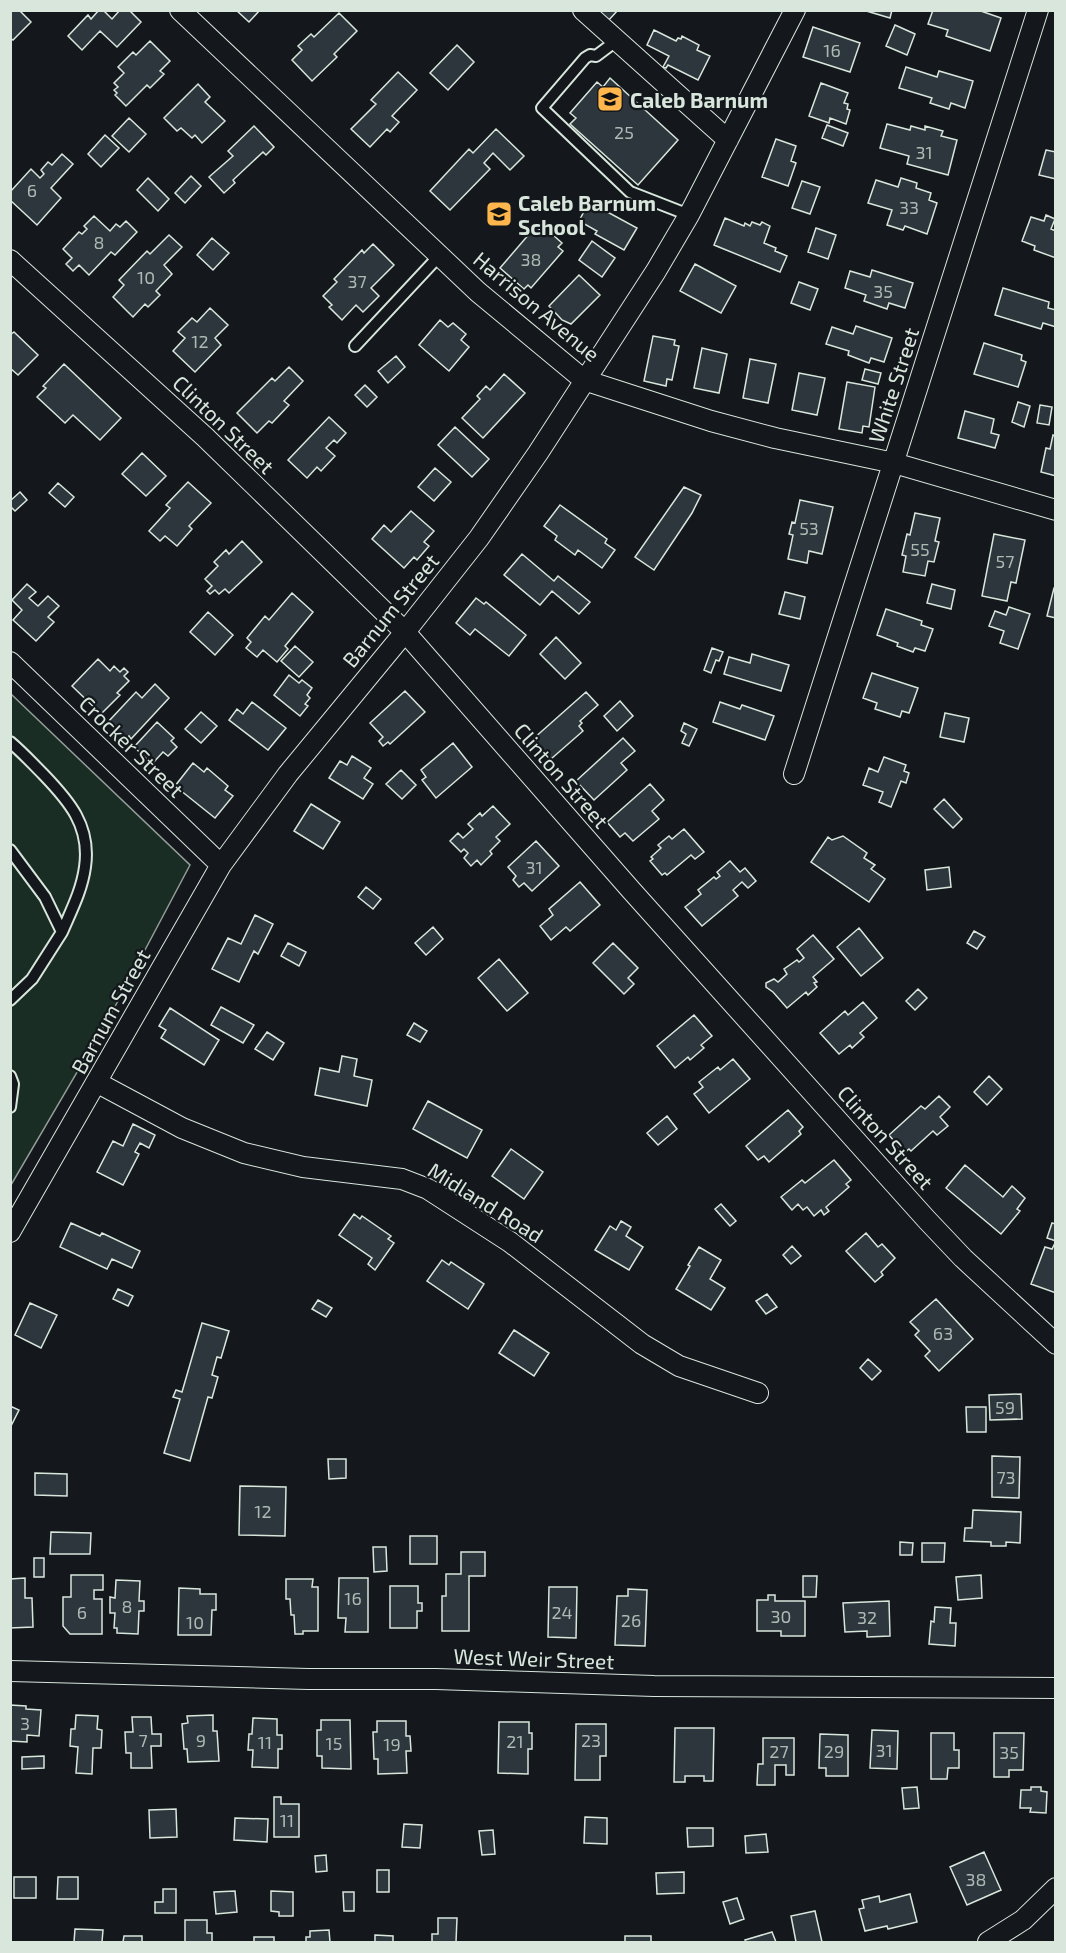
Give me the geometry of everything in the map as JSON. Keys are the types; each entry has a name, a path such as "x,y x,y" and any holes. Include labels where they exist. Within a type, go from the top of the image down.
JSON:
{"street":[{"name":"Harrison Avenue","path":"180,10 478,292 584,380 711,421 775,438 894,463 1056,510"},
{"path":"583,10 728,140"},
{"name":"Barnum Street","path":"10,1232 98,1083 221,865 288,774 405,632 492,520 656,271 689,214 795,10"},
{"name":"White Street","path":"794,774 1038,10"},
{"name":"Clinton Street","path":"10,260 198,430 405,632 615,872 927,1220 1001,1295 1056,1344"},
{"name":"Crocker Street","path":"10,662 221,865"},
{"name":"Midland Road","path":"98,1083 182,1128 253,1155 303,1167 402,1179 428,1190 510,1242 642,1344 680,1366 758,1393"},
{"name":"West Weir Street","path":"10,1671 666,1686 1056,1688"},
{"path":"988,1942 1023,1920 1056,1888"}],"lane":[{"path":"616,41 596,56 590,55 585,58 542,108 630,192 689,214"},
{"path":"355,346 440,255"},
{"path":"10,742 68,800 85,837 86,865 82,882 62,932 32,979 10,1000"},
{"path":"10,850 45,897 62,932"},
{"path":"10,1076 13,1084 10,1107"}],"green space":[{"path":"11,694 190,865 110,1016 11,1185"}],"building":[{"path":"10,10 19,10 31,22 13,40 10,38"},
{"path":"99,10 103,10 112,19 120,10 129,10 141,22 117,47 100,31 82,50 68,36 88,15 91,19"},
{"path":"236,10 260,10 249,22"},
{"path":"597,10 618,10 608,21"},
{"path":"863,10 892,10 890,18"},
{"path":"933,10 978,10 1001,18 990,51 946,36 948,30 928,24"},
{"path":"339,13 357,31 334,54 337,57 312,81 292,60 302,50 298,46 311,34 314,37"},
{"path":"895,25 915,34 907,55 886,46"},
{"path":"813,27 860,43 850,72 803,57"},
{"path":"654,30 676,41 682,36 699,45 697,50 710,56 698,80 668,65 666,68 663,67 669,56 647,45"},
{"path":"150,41 170,61 160,71 164,74 150,88 147,85 126,106 115,95 117,93 114,90 118,87 114,83 124,73 118,67 133,52 136,55"},
{"path":"457,45 474,62 448,90 430,73"},
{"path":"906,67 937,77 939,71 973,81 965,108 951,103 949,109 930,103 932,98 899,88"},
{"path":"398,72 417,90 392,116 399,122 390,132 387,129 370,147 351,129 376,104 371,100"},
{"path":"610,78 678,140 638,185 570,124 576,118 570,113 597,82 603,87"},
{"path":"821,83 848,93 844,103 848,104 847,109 850,110 846,124 830,118 829,123 809,116"},
{"path":"198,84 210,97 205,102 225,121 202,143 195,135 192,138 181,128 177,131 164,118"},
{"path":"129,118 146,134 129,152 112,136"},
{"path":"887,124 910,130 911,126 925,130 925,126 943,131 941,136 957,140 948,175 907,164 909,156 880,148"},
{"path":"827,125 848,133 843,146 822,138"},
{"path":"254,126 274,147 266,155 263,152 233,180 235,183 224,193 209,177 233,156 228,151"},
{"path":"496,129 524,156 510,170 493,153 484,163 490,169 450,210 430,191 469,149 473,153"},
{"path":"105,135 119,148 101,167 88,154"},
{"path":"776,139 796,146 791,161 796,163 788,186 762,177"},
{"path":"1046,150 1056,152 1056,179 1039,175"},
{"path":"62,154 73,164 51,188 61,198 37,225 10,200 10,192 31,169 40,178 44,174 41,170 48,162 52,165"},
{"path":"191,176 201,186 185,203 175,193"},
{"path":"148,178 169,199 158,211 137,190"},
{"path":"901,178 917,183 916,188 931,193 929,200 937,203 927,234 905,226 903,230 887,225 892,210 868,203 876,180 898,187"},
{"path":"802,181 820,187 810,214 792,208"},
{"path":"589,202 637,228 624,250 595,234 597,231 579,221"},
{"path":"1046,215 1055,219 1051,229 1056,231 1056,258 1034,250 1035,246 1022,241 1031,217 1044,221"},
{"path":"94,216 110,231 116,224 120,227 126,221 137,232 115,255 111,252 89,275 79,265 73,271 66,264 72,258 63,249 79,232 82,234 87,229 84,226"},
{"path":"725,218 744,226 745,223 750,226 752,222 760,225 762,222 770,226 764,243 787,256 780,272 714,245"},
{"path":"536,226 541,231 544,227 562,243 558,247 563,251 531,288 528,285 524,289 500,268"},
{"path":"816,228 836,235 828,259 808,252"},
{"path":"169,235 182,247 164,265 172,274 156,291 160,295 148,307 145,304 133,317 113,297 124,285 119,280 147,251 150,254"},
{"path":"212,238 229,253 213,270 197,255"},
{"path":"592,241 615,258 602,277 579,260"},
{"path":"373,244 394,265 371,288 379,296 363,312 356,305 342,320 329,307 332,305 323,296 337,282 334,279 362,250 364,253"},
{"path":"695,264 736,286 721,313 680,291"},
{"path":"872,270 913,283 905,308 889,303 887,309 864,301 866,295 845,288 850,271 870,277"},
{"path":"579,275 600,295 571,324 562,320 549,306"},
{"path":"799,282 818,289 810,310 791,303"},
{"path":"1003,288 1049,302 1048,308 1056,310 1056,327 1043,323 1041,329 995,315"},
{"path":"210,308 228,325 215,338 221,345 195,372 173,351 185,338 178,332 192,318 197,322"},
{"path":"440,320 448,327 453,323 466,334 461,340 469,347 449,371 419,345"},
{"path":"856,326 892,338 884,362 871,358 869,363 848,355 849,351 826,344 832,327 853,334"},
{"path":"14,332 38,355 18,375 10,368 10,335"},
{"path":"653,336 675,340 674,345 679,346 672,380 667,379 666,386 644,381"},
{"path":"984,343 1022,355 1021,360 1026,362 1018,387 974,374"},
{"path":"702,348 727,354 719,393 694,388"},
{"path":"396,356 405,367 388,383 378,371"},
{"path":"750,359 776,364 768,403 743,398"},
{"path":"64,364 121,418 100,440 73,415 65,423 37,397 46,388 43,386"},
{"path":"289,367 303,381 284,401 289,405 272,423 269,421 257,433 237,413 272,378 275,381"},
{"path":"865,369 881,373 878,384 862,380"},
{"path":"799,373 825,378 817,415 792,410"},
{"path":"504,374 525,393 483,438 462,418 480,399 477,396 486,386 490,390"},
{"path":"847,382 875,387 869,427 863,426 862,433 839,429"},
{"path":"365,385 377,397 367,407 355,395"},
{"path":"1018,402 1030,406 1024,427 1012,422"},
{"path":"1040,405 1052,407 1049,425 1037,423"},
{"path":"965,411 994,419 991,433 999,435 995,448 958,438"},
{"path":"329,417 346,433 337,443 334,440 326,448 335,456 321,471 317,467 307,478 288,460"},
{"path":"455,427 489,459 472,477 438,445"},
{"path":"1053,435 1056,436 1056,476 1041,472 1046,448 1050,449"},
{"path":"142,453 166,476 146,496 122,474"},
{"path":"435,468 451,482 434,501 418,487"},
{"path":"188,482 211,503 189,526 192,529 177,546 165,536 160,541 149,531 170,508 166,505"},
{"path":"58,483 74,497 65,507 49,493"},
{"path":"684,487 701,495 692,513 654,570 635,557"},
{"path":"20,492 27,500 15,511 10,506 10,501"},
{"path":"800,500 833,507 822,554 809,551 807,563 788,559 793,535 789,534 792,522 795,523"},
{"path":"560,505 607,539 605,543 615,550 602,568 578,550 575,555 555,540 557,536 544,526"},
{"path":"411,511 434,531 424,542 429,546 417,560 414,557 404,568 372,539 384,525 391,532"},
{"path":"915,513 940,518 935,541 939,542 934,562 928,561 925,576 903,572 906,556 902,555"},
{"path":"994,534 1025,540 1016,583 1011,582 1007,601 982,596"},
{"path":"242,541 262,562 229,593 225,589 219,594 215,590 210,594 207,591 212,586 205,579 218,566 214,562 226,550 229,554"},
{"path":"522,554 554,581 558,576 590,602 579,614 552,591 540,605 504,575"},
{"path":"27,584 36,592 29,598 38,606 48,596 59,606 48,617 54,622 36,641 13,620 22,610 12,600"},
{"path":"932,584 955,590 951,609 927,603"},
{"path":"1054,588 1056,588 1056,618 1047,616"},
{"path":"785,592 805,597 800,619 779,614"},
{"path":"292,593 313,612 285,646 288,649 277,662 263,650 257,657 246,648 251,642 247,638 265,616 269,620"},
{"path":"476,598 484,604 486,602 526,635 509,656 475,629 470,635 456,623"},
{"path":"1009,607 1030,614 1018,649 1000,643 1004,631 989,626 995,611 1006,615"},
{"path":"886,609 922,621 921,625 933,629 925,651 915,648 913,652 877,635"},
{"path":"208,612 233,635 215,655 190,632"},
{"path":"556,637 581,663 565,679 540,654"},
{"path":"295,646 313,662 299,677 281,661"},
{"path":"712,648 723,652 719,661 716,660 711,673 704,670"},
{"path":"752,654 789,665 781,691 724,674 729,657 750,663"},
{"path":"98,659 110,671 114,666 120,672 124,668 128,672 124,676 129,681 117,693 120,695 101,714 72,686"},
{"path":"872,673 918,688 909,713 902,711 900,717 875,709 877,703 863,698"},
{"path":"289,675 299,683 302,680 312,688 307,695 310,698 305,704 308,706 300,716 274,695"},
{"path":"155,684 169,698 131,739 129,736 126,739 108,722 136,692 142,698"},
{"path":"405,691 425,712 390,744 388,742 383,746 379,741 383,737 370,723"},
{"path":"586,692 598,705 580,721 582,723 579,726 583,731 551,759 533,739"},
{"path":"620,701 633,716 617,731 604,716"},
{"path":"252,702 286,728 268,750 229,720 237,709 243,714"},
{"path":"720,702 740,709 742,705 774,716 765,740 713,722"},
{"path":"201,712 217,726 201,743 185,729"},
{"path":"945,713 969,718 964,742 940,737"},
{"path":"157,722 174,738 171,741 177,747 168,756 163,752 152,764 134,747"},
{"path":"684,723 697,729 689,746 682,743 686,734 681,731"},
{"path":"623,738 635,751 621,763 627,770 594,800 576,781"},
{"path":"453,743 472,767 436,798 422,780 426,777 421,770"},
{"path":"352,756 371,768 364,778 373,784 363,799 329,778 340,761 347,765"},
{"path":"884,757 906,765 904,771 909,773 906,783 901,781 891,807 879,802 883,792 863,785 869,768 878,772"},
{"path":"193,763 204,772 207,768 228,786 225,790 233,796 215,818 175,786"},
{"path":"401,770 416,785 402,799 386,784"},
{"path":"650,784 664,800 652,811 659,819 633,841 625,833 620,837 607,822"},
{"path":"944,799 962,819 953,828 934,809"},
{"path":"311,804 340,822 323,849 294,831"},
{"path":"493,806 510,824 496,837 500,841 490,851 492,854 481,865 477,860 471,866 464,858 468,853 464,849 461,852 450,841 458,833 463,838 473,829 468,824 480,813 482,816"},
{"path":"684,829 704,852 695,859 691,855 667,875 665,873 662,875 650,861 653,859 651,857 661,848 658,845 669,836 672,839"},
{"path":"843,836 867,853 864,858 875,865 871,869 885,879 869,902 811,862 828,837 832,840"},
{"path":"536,841 559,866 532,891 524,883 519,887 513,880 516,876 508,867"},
{"path":"730,861 740,872 745,868 756,881 748,888 742,882 733,890 738,896 702,926 685,907 701,894 698,890 714,877 716,879 720,876 717,872"},
{"path":"949,867 951,887 927,890 925,870"},
{"path":"580,882 600,905 570,931 566,927 551,940 540,926 553,915 549,909"},
{"path":"366,887 381,899 373,909 358,897"},
{"path":"255,915 273,924 258,954 254,951 239,982 212,969 228,938 241,944"},
{"path":"433,927 443,939 426,955 415,943"},
{"path":"859,928 883,958 861,976 837,947"},
{"path":"974,931 985,937 977,949 967,943"},
{"path":"813,935 834,959 813,977 817,982 814,983 817,987 808,995 806,992 787,1008 766,987 766,983 774,979 778,982 787,974 784,969 804,958 797,949"},
{"path":"288,943 306,952 299,966 281,956"},
{"path":"613,943 638,968 628,978 634,984 624,994 593,963"},
{"path":"499,959 528,993 507,1011 478,978"},
{"path":"918,989 927,998 915,1010 906,1001"},
{"path":"863,1002 877,1018 860,1033 864,1037 852,1048 850,1045 839,1054 820,1033 845,1011 848,1015"},
{"path":"221,1007 254,1025 243,1043 211,1025"},
{"path":"170,1008 219,1040 204,1065 161,1038 166,1030 159,1026"},
{"path":"694,1015 712,1036 701,1045 704,1048 690,1060 688,1057 675,1068 657,1046"},
{"path":"414,1023 427,1031 420,1042 407,1035"},
{"path":"267,1032 284,1043 273,1060 255,1049"},
{"path":"342,1056 357,1059 354,1076 372,1080 367,1106 315,1095 320,1068 339,1072"},
{"path":"733,1059 750,1079 709,1113 694,1094 703,1087 699,1082 718,1067 720,1070"},
{"path":"989,1076 1002,1089 987,1105 974,1092"},
{"path":"939,1096 950,1107 940,1117 948,1126 937,1135 933,1131 911,1151 909,1149 904,1153 889,1135 921,1106 925,1109"},
{"path":"428,1101 482,1130 467,1158 413,1129"},
{"path":"788,1110 803,1127 799,1131 801,1134 769,1162 764,1156 758,1160 746,1146"},
{"path":"667,1116 677,1129 658,1145 647,1133"},
{"path":"133,1124 155,1135 149,1148 140,1143 135,1152 139,1154 123,1185 97,1172 113,1141 123,1146"},
{"path":"511,1149 543,1172 524,1199 492,1176"},
{"path":"834,1160 851,1180 846,1184 849,1187 826,1207 829,1211 824,1215 821,1210 814,1216 807,1207 803,1210 798,1204 792,1210 781,1197 802,1180 805,1183"},
{"path":"965,1165 1003,1197 1012,1186 1025,1198 1017,1209 1020,1211 1001,1234 946,1188"},
{"path":"721,1204 736,1221 730,1226 715,1209"},
{"path":"354,1214 360,1219 362,1216 391,1236 388,1239 394,1243 375,1270 368,1264 372,1258 339,1235"},
{"path":"621,1221 631,1227 626,1236 643,1247 629,1270 595,1250 610,1226 616,1230"},
{"path":"71,1223 100,1236 102,1233 140,1251 132,1268 112,1259 107,1269 60,1247"},
{"path":"1052,1223 1056,1224 1056,1241 1047,1238"},
{"path":"866,1233 878,1247 882,1244 895,1258 875,1282 846,1251"},
{"path":"1056,1241 1056,1293 1031,1284 1045,1247 1052,1249"},
{"path":"792,1246 801,1256 791,1264 783,1255"},
{"path":"699,1247 721,1260 710,1279 725,1288 711,1310 676,1289"},
{"path":"442,1260 449,1265 451,1262 484,1284 468,1309 427,1281"},
{"path":"118,1289 133,1296 128,1306 113,1299"},
{"path":"767,1294 777,1307 766,1314 756,1301"},
{"path":"936,1299 973,1339 939,1371 925,1356 930,1351 915,1335 919,1331 910,1322"},
{"path":"318,1300 332,1308 326,1317 312,1309"},
{"path":"30,1303 57,1315 41,1348 15,1335"},
{"path":"202,1323 229,1331 221,1358 217,1357 212,1375 218,1377 212,1398 208,1397 190,1461 164,1453 180,1399 173,1397 176,1390 182,1392"},
{"path":"514,1330 549,1353 534,1376 499,1353"},
{"path":"868,1359 881,1371 872,1380 860,1368"},
{"path":"1021,1394 1022,1419 990,1420 989,1395"},
{"path":"10,1406 19,1410 10,1428"},
{"path":"966,1407 986,1407 986,1432 967,1432"},
{"path":"992,1456 1020,1457 1019,1498 992,1497"},
{"path":"328,1459 346,1459 346,1478 329,1479"},
{"path":"35,1473 67,1474 67,1496 35,1495"},
{"path":"240,1486 286,1487 285,1536 239,1535"},
{"path":"973,1510 1021,1512 1020,1543 1006,1542 1006,1546 991,1546 991,1542 964,1541 965,1528 972,1528"},
{"path":"51,1532 91,1533 90,1554 50,1554"},
{"path":"410,1536 437,1536 437,1564 410,1564"},
{"path":"900,1542 913,1543 912,1555 900,1555"},
{"path":"922,1543 945,1543 944,1562 922,1562"},
{"path":"373,1547 386,1547 387,1571 374,1572"},
{"path":"461,1552 485,1552 485,1576 469,1576 469,1631 442,1631 442,1596 446,1596 446,1574 461,1574"},
{"path":"34,1558 44,1558 44,1577 34,1577"},
{"path":"71,1575 103,1575 103,1590 94,1590 94,1599 102,1599 102,1634 70,1634 63,1626 63,1597 71,1597"},
{"path":"981,1575 982,1598 958,1600 956,1577"},
{"path":"803,1576 817,1576 816,1597 803,1597"},
{"path":"25,1578 25,1598 32,1598 33,1627 10,1628 10,1579"},
{"path":"339,1578 368,1578 368,1632 345,1632 346,1618 338,1618"},
{"path":"286,1579 313,1579 312,1587 318,1587 318,1631 303,1631 303,1634 295,1634 290,1599 286,1599"},
{"path":"116,1580 140,1581 139,1601 144,1601 144,1611 139,1611 138,1634 117,1633 117,1628 114,1628 115,1613 110,1613 110,1597 115,1598"},
{"path":"390,1586 418,1586 418,1603 422,1603 422,1611 417,1611 417,1628 390,1628"},
{"path":"549,1587 577,1587 576,1638 548,1637"},
{"path":"179,1588 200,1589 200,1594 216,1594 216,1610 212,1610 211,1635 178,1635"},
{"path":"628,1589 647,1590 645,1646 615,1645 617,1596 628,1596"},
{"path":"768,1595 775,1595 775,1601 805,1601 805,1636 781,1636 781,1631 757,1631 757,1600 768,1600"},
{"path":"889,1601 890,1636 867,1637 867,1631 845,1632 843,1603"},
{"path":"935,1607 951,1608 950,1623 956,1623 955,1646 929,1644"},
{"path":"10,1705 41,1710 39,1736 27,1735 27,1742 10,1741"},
{"path":"76,1715 98,1716 97,1729 102,1730 101,1748 93,1748 92,1774 76,1773 78,1747 70,1746 71,1729 75,1729"},
{"path":"213,1715 213,1731 217,1731 219,1761 188,1762 187,1749 184,1749 182,1724 188,1723 187,1716"},
{"path":"132,1717 151,1717 152,1734 161,1734 161,1746 151,1746 152,1768 131,1768 131,1753 126,1753 125,1732 133,1732"},
{"path":"253,1718 277,1719 277,1735 282,1735 282,1749 278,1749 278,1768 252,1767 253,1750 248,1750"},
{"path":"321,1720 350,1720 351,1769 322,1768 322,1756 317,1756 317,1730 321,1730"},
{"path":"377,1721 406,1721 406,1736 410,1736 411,1751 406,1751 407,1773 378,1774 378,1759 374,1759 373,1732 377,1732"},
{"path":"499,1722 529,1722 532,1749 528,1749 528,1774 498,1773"},
{"path":"576,1724 606,1724 606,1756 600,1756 600,1780 575,1780"},
{"path":"675,1728 714,1728 713,1781 704,1781 704,1776 685,1776 685,1782 674,1782"},
{"path":"872,1730 898,1731 897,1769 870,1768"},
{"path":"931,1733 954,1733 954,1750 959,1750 959,1768 948,1768 947,1779 931,1779"},
{"path":"994,1733 1024,1733 1023,1770 1009,1770 1009,1777 994,1777"},
{"path":"820,1734 848,1735 848,1776 826,1776 826,1768 819,1768"},
{"path":"763,1738 794,1738 794,1775 786,1775 786,1765 775,1765 775,1785 757,1785 758,1764 763,1764"},
{"path":"44,1756 44,1768 22,1769 22,1757"},
{"path":"917,1787 919,1808 904,1809 902,1788"},
{"path":"1031,1787 1041,1787 1041,1791 1047,1792 1046,1813 1030,1812 1031,1808 1020,1808 1021,1790 1031,1790"},
{"path":"274,1797 281,1797 281,1804 299,1804 299,1837 274,1837"},
{"path":"176,1809 177,1837 150,1838 149,1810"},
{"path":"585,1817 607,1818 607,1844 584,1843"},
{"path":"235,1818 268,1819 267,1842 234,1840"},
{"path":"404,1824 422,1825 420,1848 402,1847"},
{"path":"687,1828 713,1828 713,1846 688,1847"},
{"path":"493,1830 495,1854 482,1855 479,1831"},
{"path":"766,1834 768,1852 746,1853 745,1836"},
{"path":"984,1852 1001,1890 967,1905 950,1867"},
{"path":"326,1855 327,1871 316,1872 315,1856"},
{"path":"377,1870 389,1870 389,1892 377,1892"},
{"path":"684,1872 684,1893 657,1894 656,1873"},
{"path":"14,1877 36,1877 36,1898 14,1898"},
{"path":"58,1877 78,1877 78,1899 57,1899"},
{"path":"163,1889 176,1889 176,1913 155,1913 155,1902 163,1902"},
{"path":"235,1891 237,1912 216,1914 214,1892"},
{"path":"271,1891 293,1892 293,1916 279,1916 279,1912 271,1911"},
{"path":"343,1892 354,1892 354,1911 344,1911"},
{"path":"910,1894 917,1922 888,1929 887,1926 865,1931 859,1909 864,1908 862,1900 879,1896 880,1902"},
{"path":"737,1898 744,1919 730,1924 723,1902"},
{"path":"815,1911 822,1942 796,1942 791,1916"},
{"path":"438,1918 457,1918 456,1942 432,1942 432,1934 438,1934"},
{"path":"185,1920 207,1920 207,1933 212,1933 212,1942 185,1942"},
{"path":"75,1929 103,1930 102,1942 74,1942"},
{"path":"329,1930 330,1942 306,1942 306,1937 310,1937 310,1931"},
{"path":"772,1932 776,1942 746,1942 745,1940"},
{"path":"375,1935 393,1936 393,1942 375,1942"},
{"path":"124,1936 142,1936 142,1942 123,1942"},
{"path":"625,1936 651,1936 651,1942 625,1942"},
{"path":"254,1937 274,1937 274,1942 254,1942"}],"place":[{"name":"Caleb Barnum","path":"610,99"},
{"name":"Caleb Barnum School","path":"499,214"}]}
